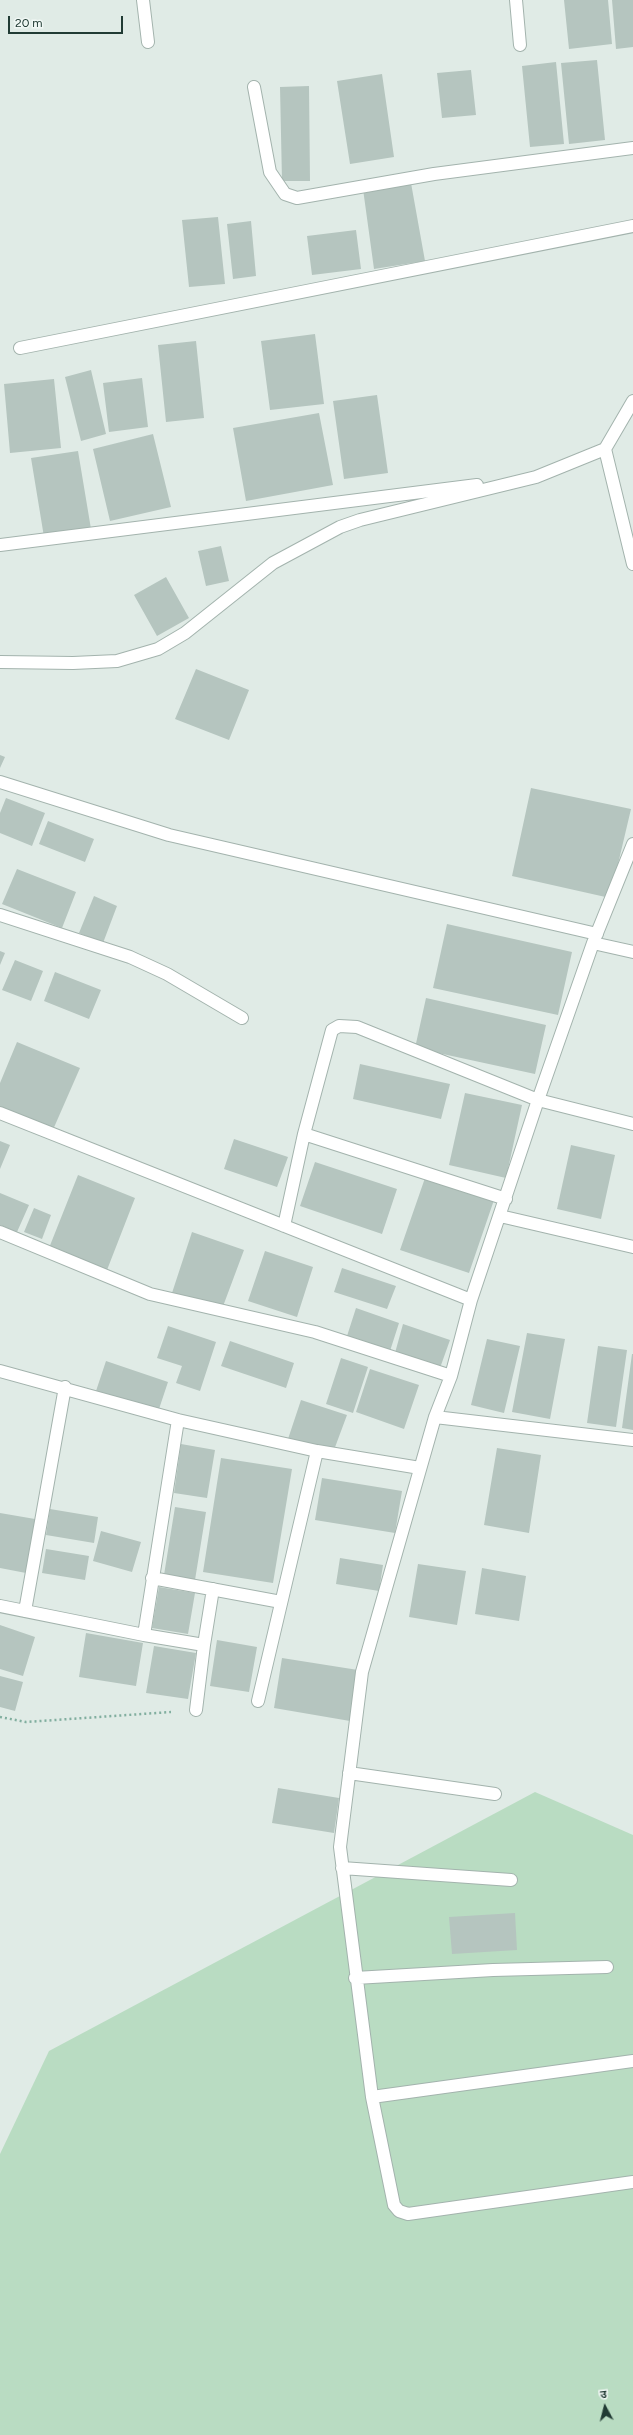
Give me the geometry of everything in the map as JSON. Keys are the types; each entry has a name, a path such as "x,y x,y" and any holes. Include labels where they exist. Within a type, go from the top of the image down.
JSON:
{"street":[{"path":"143,0 148,42"},
{"path":"516,0 520,45"},
{"path":"254,87 270,172 286,194 297,198 434,174 633,148"},
{"path":"20,348 633,226"},
{"path":"0,662 74,664 117,661 158,649 184,633 272,563 340,527 360,520 536,478 605,448 633,402"},
{"path":"605,448 633,564"},
{"path":"0,545 536,478"},
{"path":"0,782 169,835 595,939 633,952"},
{"path":"633,844 595,939 538,1100 471,1300 451,1376 435,1417 420,1468 362,1672 340,1847 355,1978 372,2097 394,2205 404,2214 633,2182"},
{"path":"0,915 130,957 167,974 242,1018"},
{"path":"284,1226 304,1134 332,1030 339,1026 357,1027 538,1100 633,1124"},
{"path":"0,1113 471,1300"},
{"path":"304,1134 506,1199"},
{"path":"500,1216 633,1246"},
{"path":"0,1232 150,1294 315,1332 451,1376"},
{"path":"0,1371 65,1387 178,1420 317,1451 420,1468"},
{"path":"25,1611 65,1387"},
{"path":"435,1417 633,1440"},
{"path":"144,1635 178,1420"},
{"path":"258,1702 317,1451"},
{"path":"152,1578 281,1602"},
{"path":"196,1710 213,1589"},
{"path":"0,1606 144,1635 204,1645"},
{"path":"349,1773 496,1794"},
{"path":"342,1868 511,1880"},
{"path":"355,1978 493,1970 607,1967"},
{"path":"372,2097 633,2061"}],"path":[{"path":"0,1717 26,1722 196,1710"}],"green space":[{"path":"535,1792 633,1835 633,2435 0,2435 0,2154 49,2051"}],"building":[{"path":"564,0 608,0 612,44 569,49"},
{"path":"612,0 633,0 633,47 616,49"},
{"path":"597,60 605,140 569,144 561,63"},
{"path":"556,62 564,144 530,147 522,66"},
{"path":"471,70 476,115 442,118 437,73"},
{"path":"382,74 394,157 350,164 337,81"},
{"path":"309,86 310,181 282,181 280,87"},
{"path":"411,183 425,261 374,269 363,189"},
{"path":"218,217 225,284 189,287 182,220"},
{"path":"251,221 256,276 233,279 227,224"},
{"path":"356,230 361,269 312,275 307,236"},
{"path":"315,334 324,404 270,410 261,341"},
{"path":"196,341 204,418 166,422 158,345"},
{"path":"91,370 106,434 81,441 65,377"},
{"path":"142,378 148,427 109,432 103,383"},
{"path":"54,379 61,448 10,453 4,384"},
{"path":"377,395 388,473 344,479 333,401"},
{"path":"319,413 333,485 246,501 233,428"},
{"path":"153,434 171,507 110,521 93,449"},
{"path":"78,451 91,529 44,537 31,458"},
{"path":"221,546 229,581 206,586 198,551"},
{"path":"166,577 189,618 157,636 134,595"},
{"path":"196,669 249,690 229,740 175,719"},
{"path":"0,755 5,757 0,768"},
{"path":"531,788 631,809 610,898 512,876"},
{"path":"6,798 45,813 32,846 0,833 0,813"},
{"path":"48,821 94,839 85,862 39,844"},
{"path":"17,869 76,892 62,928 2,904"},
{"path":"94,896 117,906 103,943 79,933"},
{"path":"447,924 572,952 558,1015 433,988"},
{"path":"0,951 5,953 0,965"},
{"path":"15,960 43,971 31,1001 2,990"},
{"path":"55,972 101,990 89,1019 44,1001"},
{"path":"426,998 546,1025 535,1074 415,1048"},
{"path":"17,1042 80,1068 52,1132 0,1111 0,1083"},
{"path":"360,1064 450,1084 441,1119 353,1099"},
{"path":"465,1093 522,1105 506,1178 449,1165"},
{"path":"234,1139 288,1157 277,1187 224,1169"},
{"path":"0,1141 10,1145 0,1169"},
{"path":"571,1145 615,1155 601,1219 557,1209"},
{"path":"315,1162 397,1189 382,1234 300,1206"},
{"path":"78,1175 135,1198 107,1270 49,1248"},
{"path":"425,1178 494,1200 469,1273 400,1250"},
{"path":"0,1193 29,1205 17,1232 0,1225"},
{"path":"34,1208 51,1215 42,1239 24,1232"},
{"path":"192,1232 244,1250 222,1309 171,1296"},
{"path":"265,1251 313,1267 297,1317 248,1301"},
{"path":"342,1268 396,1286 387,1309 334,1292"},
{"path":"356,1308 399,1323 390,1351 347,1336"},
{"path":"403,1324 450,1340 440,1368 395,1353"},
{"path":"168,1326 216,1342 200,1391 176,1383 182,1366 157,1358"},
{"path":"527,1333 565,1339 550,1419 512,1412"},
{"path":"487,1339 520,1346 504,1413 471,1405"},
{"path":"230,1341 294,1363 286,1388 221,1366"},
{"path":"598,1346 627,1350 616,1427 587,1423"},
{"path":"633,1354 633,1430 622,1428"},
{"path":"341,1358 368,1367 353,1413 326,1404"},
{"path":"106,1361 168,1382 158,1412 96,1391"},
{"path":"370,1369 419,1385 404,1429 356,1412"},
{"path":"301,1400 347,1415 334,1450 288,1439"},
{"path":"181,1444 215,1450 207,1498 174,1493"},
{"path":"497,1448 541,1455 529,1533 484,1525"},
{"path":"221,1458 292,1469 273,1583 203,1572"},
{"path":"322,1478 402,1491 395,1533 315,1520"},
{"path":"175,1507 206,1512 195,1580 164,1575"},
{"path":"50,1509 98,1517 94,1543 46,1535"},
{"path":"0,1513 35,1519 26,1573 0,1568"},
{"path":"101,1531 141,1542 132,1572 93,1561"},
{"path":"46,1549 89,1556 85,1580 42,1573"},
{"path":"340,1558 383,1565 379,1591 336,1584"},
{"path":"418,1564 466,1571 457,1625 409,1617"},
{"path":"482,1568 526,1576 519,1621 475,1614"},
{"path":"159,1587 195,1593 188,1634 152,1628"},
{"path":"0,1625 35,1637 23,1676 0,1669"},
{"path":"86,1633 143,1643 136,1686 79,1677"},
{"path":"217,1640 257,1647 249,1692 210,1686"},
{"path":"154,1646 196,1653 188,1699 146,1693"},
{"path":"282,1658 358,1670 350,1721 274,1708"},
{"path":"0,1676 23,1682 15,1711 0,1707"},
{"path":"278,1788 339,1798 334,1833 272,1823"},
{"path":"515,1913 517,1950 452,1954 449,1917"}]}
